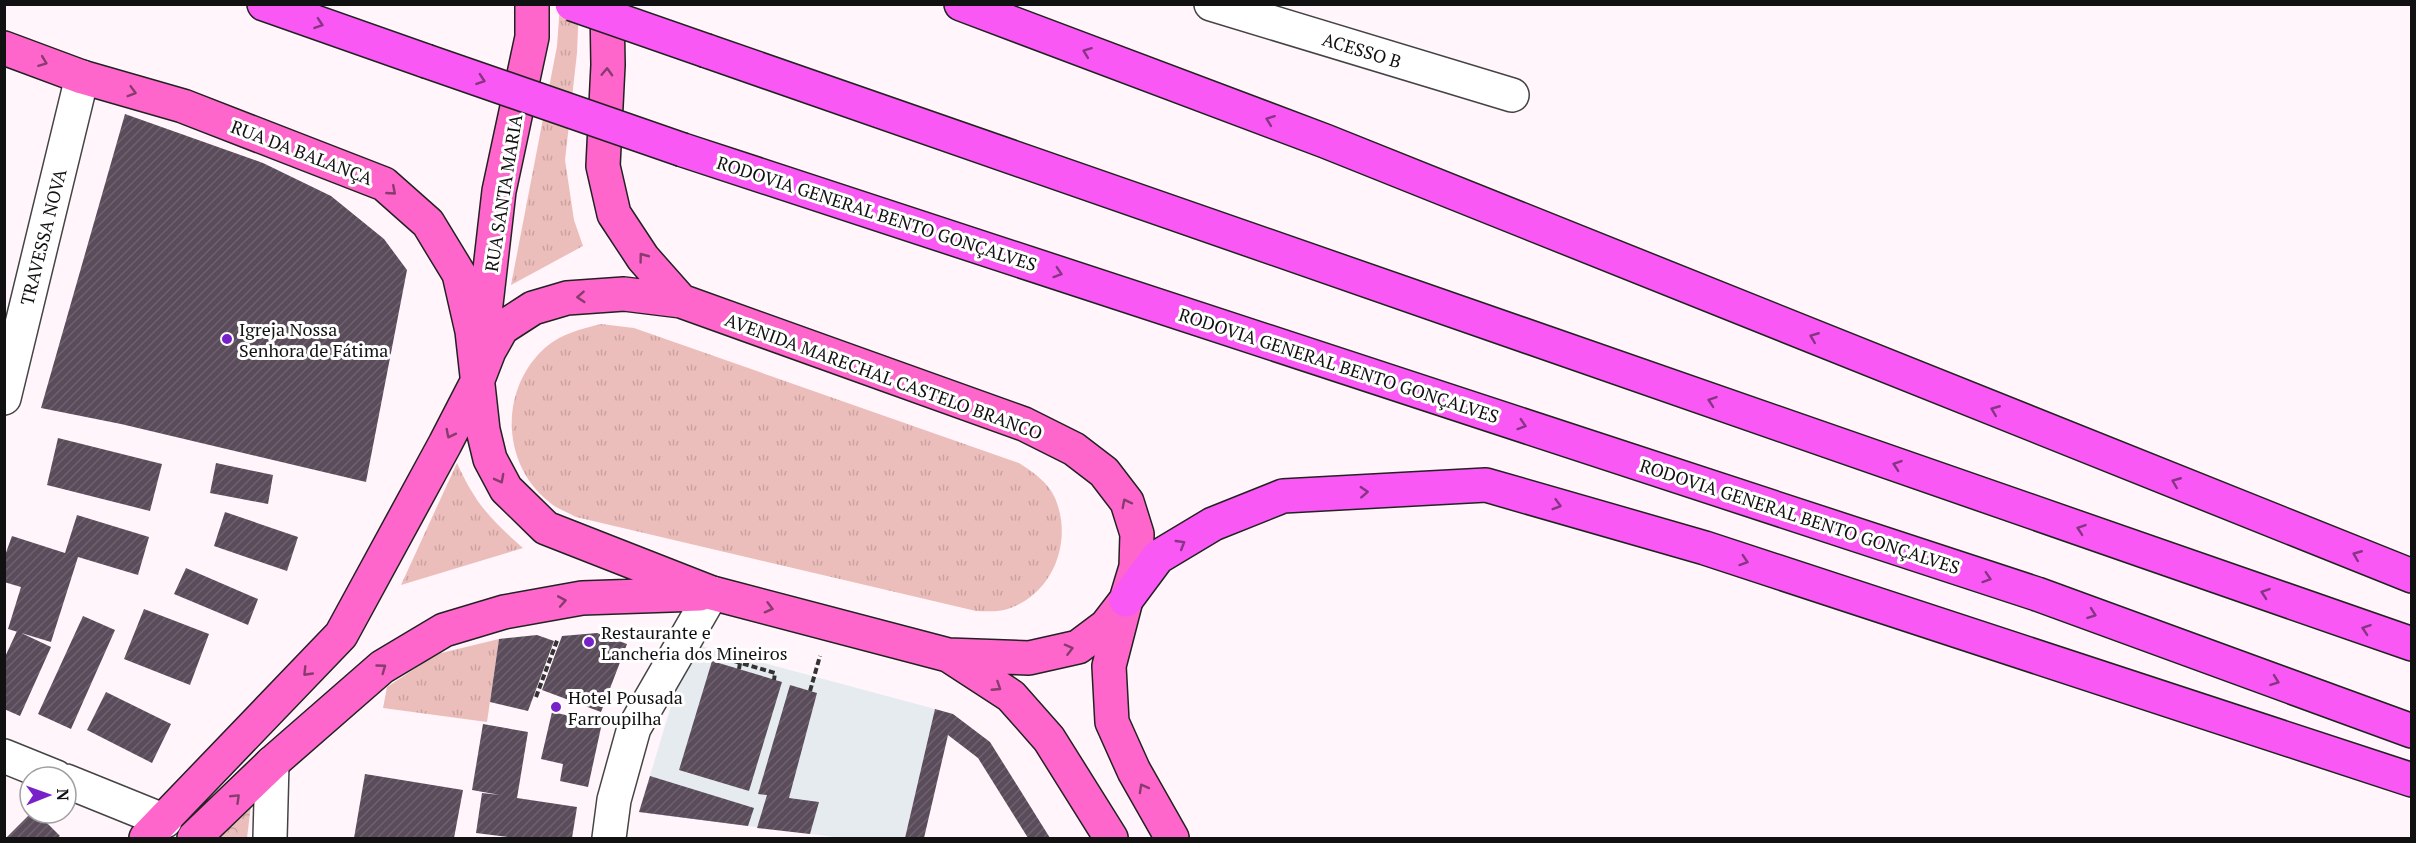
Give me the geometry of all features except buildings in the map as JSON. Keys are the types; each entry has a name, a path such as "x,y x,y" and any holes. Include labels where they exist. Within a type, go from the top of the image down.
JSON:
{"highway":[{"name":"RODOVIA GENERAL BENTO GONÇALVES","path":"264,4 683,150 2037,594 2412,731"},
{"path":"572,4 2412,644"},
{"path":"961,4 1325,141 2412,576"},
{"path":"1126,600 1158,557 1213,524 1283,496 1486,485 1705,548 2412,780"}],"main road":[{"name":"RUA SANTA MARIA","path":"477,382 500,190 532,37 532,4"},
{"path":"607,4 608,65 603,166 614,214 643,258 681,301"},
{"name":"RUA DA BALANÇA","path":"4,48 82,77 183,106 384,184 428,223 459,274 472,331 477,382"},
{"name":"AVENIDA MARECHAL CASTELO BRANCO","path":"156,830 341,635 477,382 489,351 502,328 533,308 567,298 624,294 681,301 1024,424 1074,449 1104,472 1127,502 1137,534 1136,567 1126,600 1106,626 1077,647 1029,658 948,655 712,593 546,528 506,489 490,459 483,430 477,382"},
{"name":"AVENIDA MARECHAL CASTELO BRANCO","path":"194,838 272,763 382,667 444,630 504,612 582,598 712,593"},
{"path":"1126,600 1109,666 1112,722 1134,771 1172,838"},
{"path":"948,655 1011,696 1019,704 1048,739 1111,838"}],"street":[{"name":"ACESSO B","path":"1211,4 1512,95"},
{"name":"TRAVESSA NOVA","path":"4,398 82,77"},
{"path":"609,838 614,800 634,728 712,593"},
{"path":"4,756 26,765"},
{"path":"270,838 272,763"},
{"path":"78,788 156,830"}],"path":[{"path":"536,697 559,636 582,598"},
{"path":"711,655 775,673 774,680"},
{"path":"739,669 740,663"}],"shaded area":[{"path":"690,643 935,709 905,838 842,838 639,812"}],"green space":[{"path":"560,5 579,5 577,53 565,160 574,220 583,246 511,285 557,46"},
{"path":"601,324 634,328 1019,463 1044,482 1055,498 1062,532 1055,566 1035,593 1021,603 1001,611 976,611 576,517 558,508 532,485 521,466 514,446 512,424 514,403 520,382 531,364 546,347 565,335"},
{"path":"457,463 484,510 523,548 401,585"},
{"path":"499,639 487,722 383,708 387,687 437,654"},
{"path":"253,789 247,838 204,838"}],"place":[{"name":"Igreja Nossa Senhora de Fátima","path":"227,339"},
{"name":"Restaurante e Lancheria dos Mineiros","path":"589,642"},
{"name":"Hotel Pousada Farroupilha","path":"556,707"}]}
